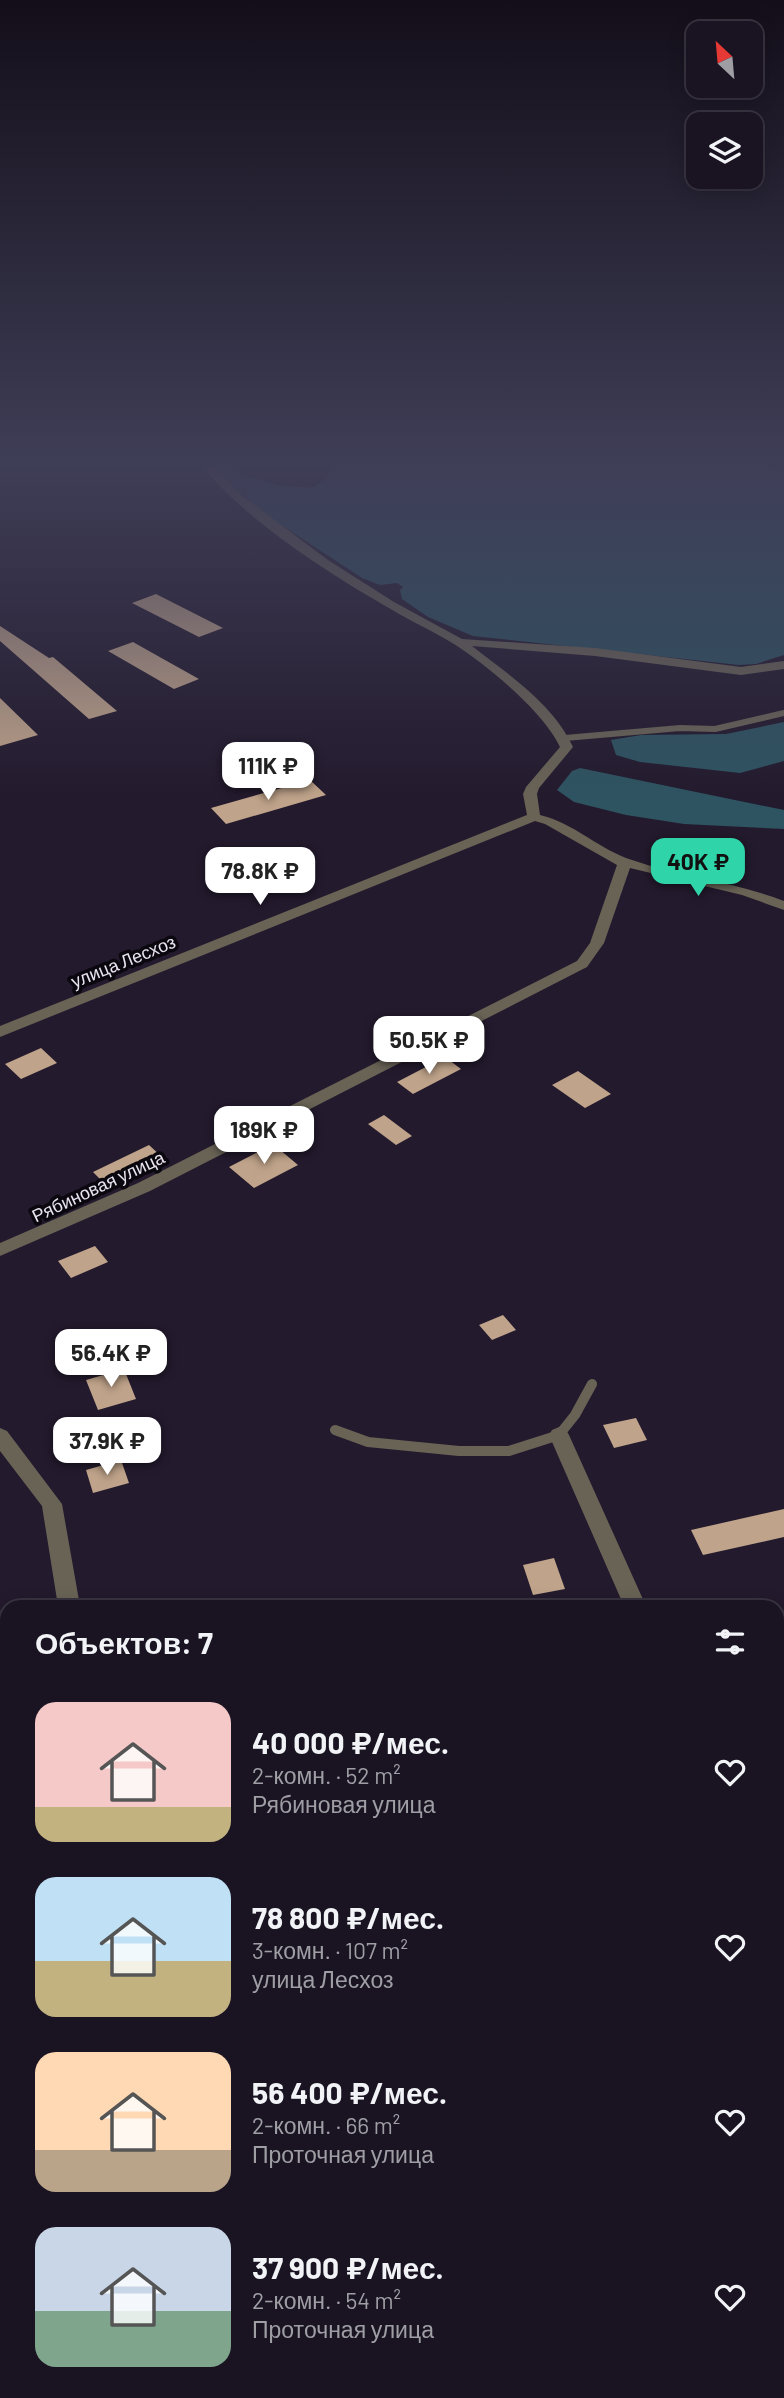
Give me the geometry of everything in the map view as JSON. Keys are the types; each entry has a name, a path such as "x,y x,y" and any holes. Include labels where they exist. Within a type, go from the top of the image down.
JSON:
{"street":[{"path":"340,575 396,610 459,642 537,707 565,738 567,747 530,794 534,817 550,821 625,863 735,889 784,906"},
{"path":"459,642 595,652 741,671 784,665"},
{"name":"улица Лесхоз","path":"0,1032 534,817"},
{"name":"Рябиновая улица","path":"0,1250 144,1187 583,964 597,943 625,863"},
{"path":"559,1435 632,1600"},
{"path":"0,1436 51,1504 68,1600"}],"lane":[{"path":"565,738 680,728 715,729 784,713"},
{"path":"335,1430 368,1441 459,1451 509,1451 559,1435 575,1415 592,1384"}],"water":[{"path":"357,575 784,575 784,655 756,664 739,665 473,636 428,617 402,599 400,590 403,587 397,583 380,585"},
{"path":"784,722 784,761 740,773 640,762 616,755 611,740 641,735 726,734"},
{"path":"580,768 784,810 784,829 684,824 626,815 574,802 557,790 572,771"}],"building":[{"path":"156,594 223,628 199,637 132,603"},
{"path":"0,626 49,658 53,657 117,711 89,719 0,641"},
{"path":"133,642 199,679 174,689 108,651"},
{"path":"0,698 38,735 0,746"},
{"path":"310,780 326,795 226,824 211,808"},
{"path":"712,846 743,856 729,870 698,859"},
{"path":"41,1048 57,1063 21,1079 5,1064"},
{"path":"445,1057 461,1069 413,1094 397,1082"},
{"path":"578,1071 611,1094 585,1108 552,1085"},
{"path":"384,1115 412,1136 396,1145 368,1124"},
{"path":"273,1144 298,1165 254,1188 229,1167"},
{"path":"149,1145 163,1158 107,1186 93,1172"},
{"path":"95,1246 108,1262 71,1278 58,1261"},
{"path":"503,1315 516,1330 492,1340 479,1325"},
{"path":"124,1369 136,1399 98,1410 86,1380"},
{"path":"636,1418 647,1440 614,1448 603,1425"},
{"path":"121,1460 129,1483 93,1493 86,1470"},
{"path":"784,1509 784,1537 703,1555 691,1530"},
{"path":"554,1558 565,1589 533,1595 523,1565"}]}
